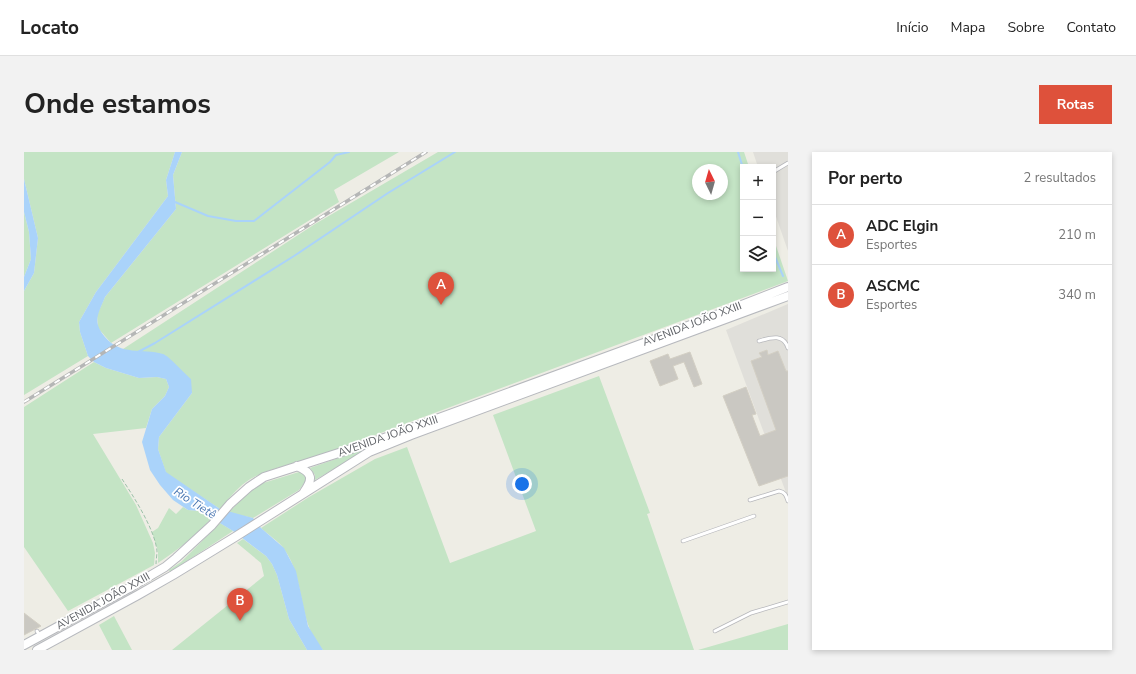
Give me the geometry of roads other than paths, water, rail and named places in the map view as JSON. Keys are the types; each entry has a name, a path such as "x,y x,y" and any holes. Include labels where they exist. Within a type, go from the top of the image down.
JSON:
{"main road":[{"name":"AVENIDA JOÃO XXIII","path":"24,645 38,634 155,572 176,558 212,525 230,504 264,477 405,430 652,340 788,287"},
{"name":"AVENIDA JOÃO XXIII","path":"37,650 138,595 235,537 355,461 386,444 788,296"},
{"path":"297,466 306,470 310,477 310,481 302,494"}],"lane":[{"path":"776,170 788,163"},
{"path":"759,341 772,338 781,338 786,342 788,348"},
{"path":"750,500 779,491 786,495 788,501"},
{"path":"683,541 754,516"},
{"path":"715,631 750,613 788,602"}],"water":[{"name":"Rio Tietê","path":"175,152 182,152 173,175 176,209 105,297 98,313 97,322 105,337 111,343 125,349 155,352 166,355 191,379 192,393 159,437 158,449 166,472 220,509 253,518 261,528 284,548 296,571 308,626 323,650 307,650 289,619 277,575 266,556 233,531 200,511 188,510 173,500 150,470 142,442 152,409 165,396 169,387 166,379 157,377 139,378 106,368 94,362 88,356 80,332 79,322 96,292 168,196 166,180"},
{"path":"24,179 38,238 34,273 24,291 24,277 31,259 29,232 24,212"}],"waterway":[{"path":"175,202 208,216 236,221 254,221 330,162 336,155 349,152"},
{"path":"138,352 155,343 294,256 388,193 455,152"},
{"path":"738,152 742,164"},
{"path":"776,259 783,276"}],"railway":[{"path":"24,402 426,152"}],"place":[{"name":"ADC Elgin","path":"441,305"},
{"name":"ASCMC","path":"240,621"}]}
